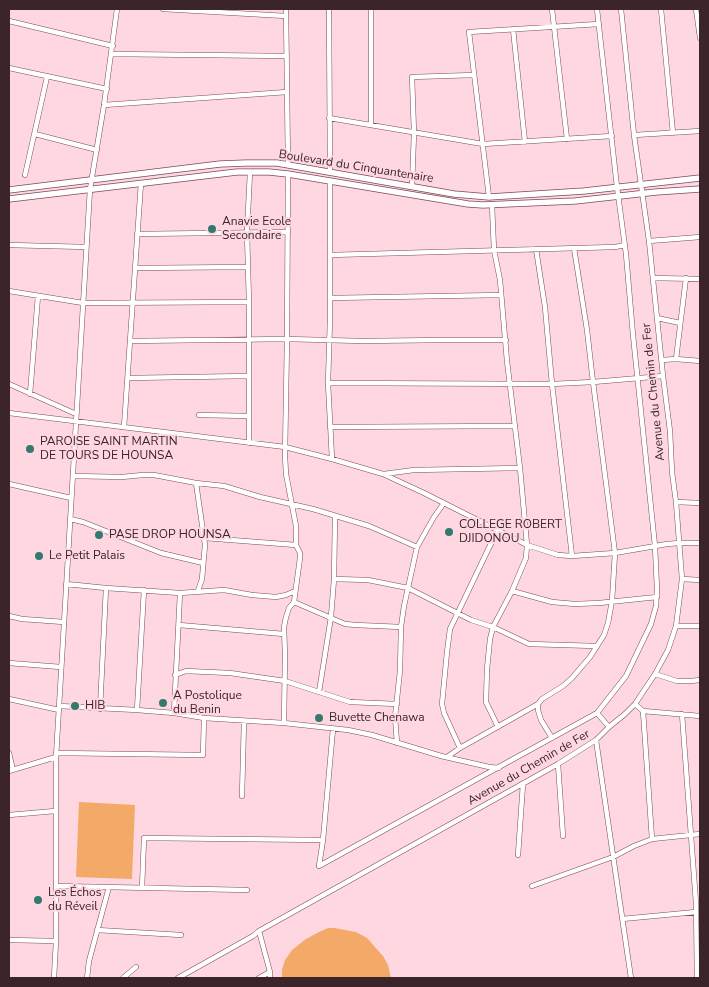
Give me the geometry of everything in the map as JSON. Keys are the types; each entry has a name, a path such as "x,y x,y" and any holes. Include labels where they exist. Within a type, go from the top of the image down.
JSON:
{"main road":[{"name":"Boulevard du Cinquantenaire","path":"9,190 235,163 288,165 454,194 489,197 617,188 700,178"},
{"name":"Boulevard du Cinquantenaire","path":"9,198 220,173 250,172 288,174 468,204 492,205 575,201 700,189"}],"street":[{"path":"54,978 56,941 56,756 86,247 91,180 107,90 117,9"},
{"path":"163,9 286,16"},
{"path":"286,9 288,165"},
{"path":"329,9 330,172"},
{"path":"371,9 371,125"},
{"path":"552,9 567,139"},
{"name":"Avenue du Chemin de Fer","path":"323,840 319,866 597,713 626,676 651,624 658,589 655,546 625,245 597,9"},
{"name":"Avenue du Chemin de Fer","path":"178,978 523,784 596,740 635,704 668,650 676,626 682,579 670,431 649,241 634,135 621,9"},
{"path":"661,9 673,133"},
{"path":"696,9 700,38"},
{"path":"9,21 113,46"},
{"path":"489,197 469,32 599,24"},
{"path":"513,29 525,142"},
{"path":"112,54 287,56"},
{"path":"9,68 107,90"},
{"path":"412,186 414,133 412,77 474,74"},
{"path":"25,175 48,77"},
{"path":"104,105 287,92"},
{"path":"329,118 483,144 612,136"},
{"path":"634,135 700,131"},
{"path":"34,134 97,150"},
{"path":"249,443 247,232 250,172"},
{"path":"284,723 284,634 286,617 289,608 294,602 300,558 296,545 296,526 286,474 285,447 288,174"},
{"path":"330,181 330,340 328,383 332,459"},
{"path":"124,427 141,183"},
{"path":"492,205 494,250 502,295 527,545 526,558 512,591 493,627 490,638 486,702 498,727"},
{"path":"137,234 288,232"},
{"path":"649,241 700,237"},
{"path":"9,245 86,247"},
{"path":"330,255 615,247 625,245"},
{"path":"447,757 538,704 542,699 563,686 590,657 604,635 608,623 612,601 615,553 592,382 587,330 574,248"},
{"path":"536,249 545,307 572,556"},
{"path":"135,268 248,267"},
{"path":"652,278 700,279"},
{"path":"676,359 686,278"},
{"path":"9,291 83,303 249,302"},
{"path":"330,298 502,295"},
{"path":"30,394 38,296"},
{"path":"657,318 680,323"},
{"path":"130,341 287,339 362,341 506,340"},
{"path":"662,360 700,361"},
{"path":"128,378 249,376"},
{"path":"328,383 552,384 663,376"},
{"path":"9,384 76,414"},
{"path":"9,413 285,447 332,459 383,474 527,545 558,555 615,553 679,543 700,543"},
{"path":"199,415 249,416"},
{"path":"330,427 515,426"},
{"path":"383,474 414,470 520,468"},
{"path":"73,476 122,477 143,475 224,486 369,526 417,547"},
{"path":"196,483 205,554 202,579 198,591"},
{"path":"9,484 72,498"},
{"path":"676,502 700,503"},
{"path":"396,743 395,717 400,671 401,627 408,588 417,547 444,503"},
{"path":"319,692 332,617 335,517"},
{"path":"70,519 83,522 161,553 203,563"},
{"path":"460,748 444,713 442,704 446,652 450,629 457,612 497,531"},
{"path":"204,538 296,545"},
{"path":"334,579 368,580 408,588 471,620 493,627 529,644 596,646"},
{"path":"682,579 700,580"},
{"path":"66,584 180,593 224,590 276,597 286,595 295,590"},
{"path":"100,709 106,588"},
{"path":"137,710 144,590"},
{"path":"512,591 552,602 575,604 657,597"},
{"path":"174,713 180,593"},
{"path":"294,602 345,624 401,627"},
{"path":"9,616 22,619 64,622"},
{"path":"179,625 284,634"},
{"path":"676,626 700,626"},
{"path":"9,663 61,667"},
{"path":"175,675 186,671 230,673 285,681 350,702 397,704"},
{"path":"655,674 677,681 700,680"},
{"path":"9,699 59,708 137,710 204,718 284,723 348,730 447,757 499,768"},
{"path":"538,704 541,720 552,738"},
{"path":"635,704 643,711 700,716"},
{"path":"643,711 652,838"},
{"path":"597,713 609,727"},
{"path":"682,714 698,903 696,912 697,978"},
{"path":"9,753 11,770 56,756 203,755 204,718"},
{"path":"242,796 244,721"},
{"path":"142,888 144,838 323,840 333,729"},
{"path":"596,740 630,978"},
{"path":"558,764 563,836"},
{"path":"518,855 523,784"},
{"path":"9,814 55,811"},
{"path":"532,886 613,857 652,838 700,834"},
{"path":"56,886 247,890"},
{"path":"87,978 89,961 109,887"},
{"path":"622,919 696,912"},
{"path":"98,930 181,935"},
{"path":"259,931 270,978"},
{"path":"9,940 56,941"},
{"path":"123,978 136,967"},
{"path":"258,978 270,972"}],"shaded area":[{"path":"79,802 135,805 132,879 76,877"},
{"path":"328,928 356,932 367,938 383,956 388,965 391,978 282,978 285,960 292,950 306,939"}],"place":[{"name":"Anavie Ecole Secondaire","path":"212,229"},
{"name":"PAROISE SAINT MARTIN DE TOURS DE HOUNSA","path":"30,449"},
{"name":"COLLEGE ROBERT DJIDONOU","path":"449,532"},
{"name":"PASE DROP HOUNSA","path":"99,535"},
{"name":"Le Petit Palais","path":"39,556"},
{"name":"A Postolique du Benin","path":"163,703"},
{"name":"HIB","path":"75,706"},
{"name":"Buvette Chenawa","path":"319,718"},
{"name":"Les Échos du Réveil","path":"38,900"}]}
